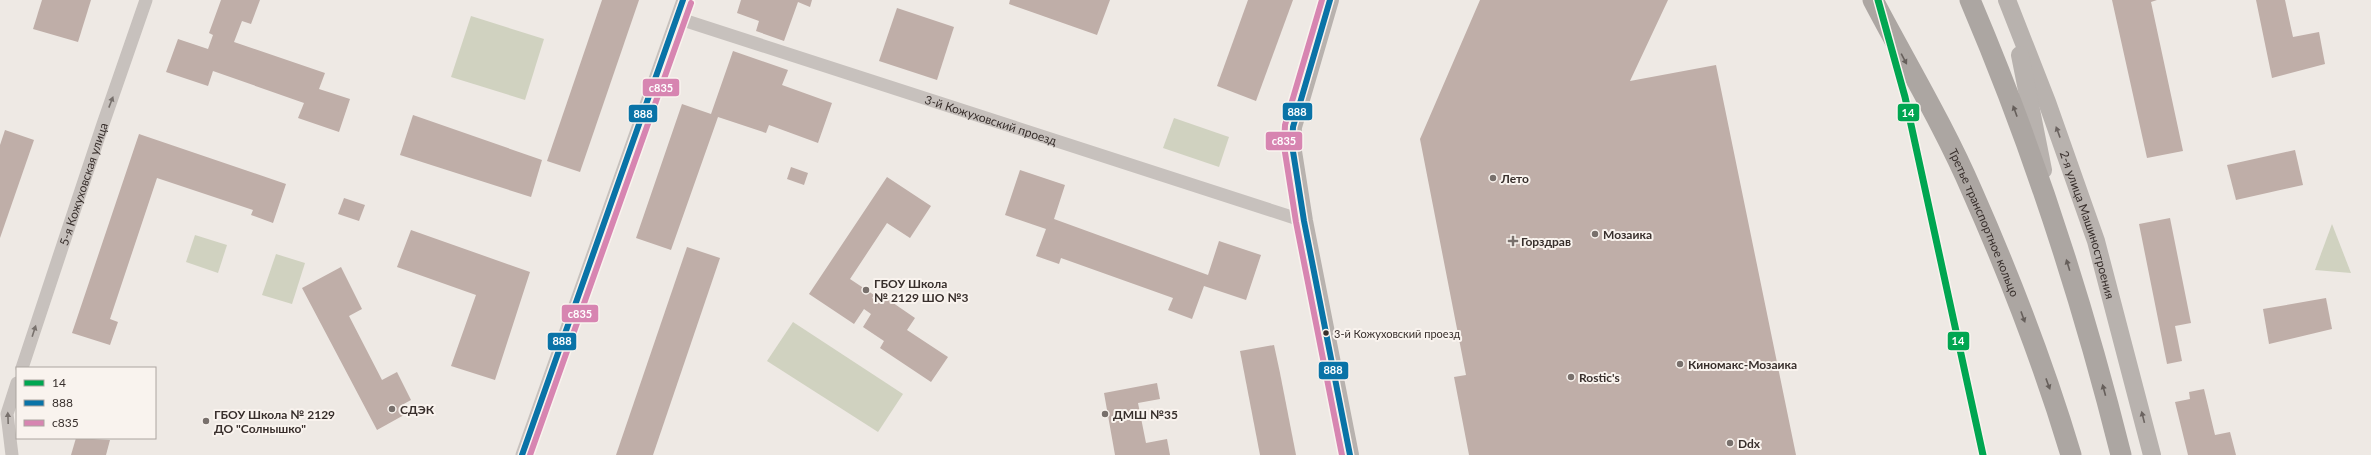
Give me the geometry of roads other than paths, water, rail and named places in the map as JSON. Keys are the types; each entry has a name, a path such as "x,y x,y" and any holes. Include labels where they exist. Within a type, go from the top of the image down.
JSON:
{"main road":[{"path":"1330,0 1293,127 1292,145 1304,221 1350,455"},
{"name":"Третье транспортное кольцо","path":"1873,0 1972,190 2035,348 2060,420 2069,455"},
{"path":"1970,0 2005,82 2052,214 2087,326 2121,455"},
{"path":"2009,4 2052,214"},
{"name":"2-я улица Машиностроения","path":"2009,4 2047,102 2096,241 2152,455"}],"street":[{"name":"5-я Кожуховская улица","path":"22,367 102,124 146,0"},
{"path":"522,455 683,0"},
{"name":"3-й Кожуховский проезд","path":"677,18 1304,221"},
{"path":"12,455 7,414 16,386"}],"place":[{"name":"Лето","path":"1493,178"},
{"name":"Мозаика","path":"1595,234"},
{"name":"Горздрав","path":"1513,241"},
{"name":"ГБОУ Школа № 2129 ШО №3","path":"866,290"},
{"name":"3-й Кожуховский проезд","path":"1326,333"},
{"name":"Киномакс-Мозаика","path":"1680,364"},
{"name":"Rostic's","path":"1571,377"},
{"name":"СДЭК","path":"392,409"},
{"name":"ДМШ №35","path":"1105,414"},
{"name":"ГБОУ Школа № 2129 ДО \"Солнышко\"","path":"206,421"},
{"name":"Ddx","path":"1730,443"}]}
